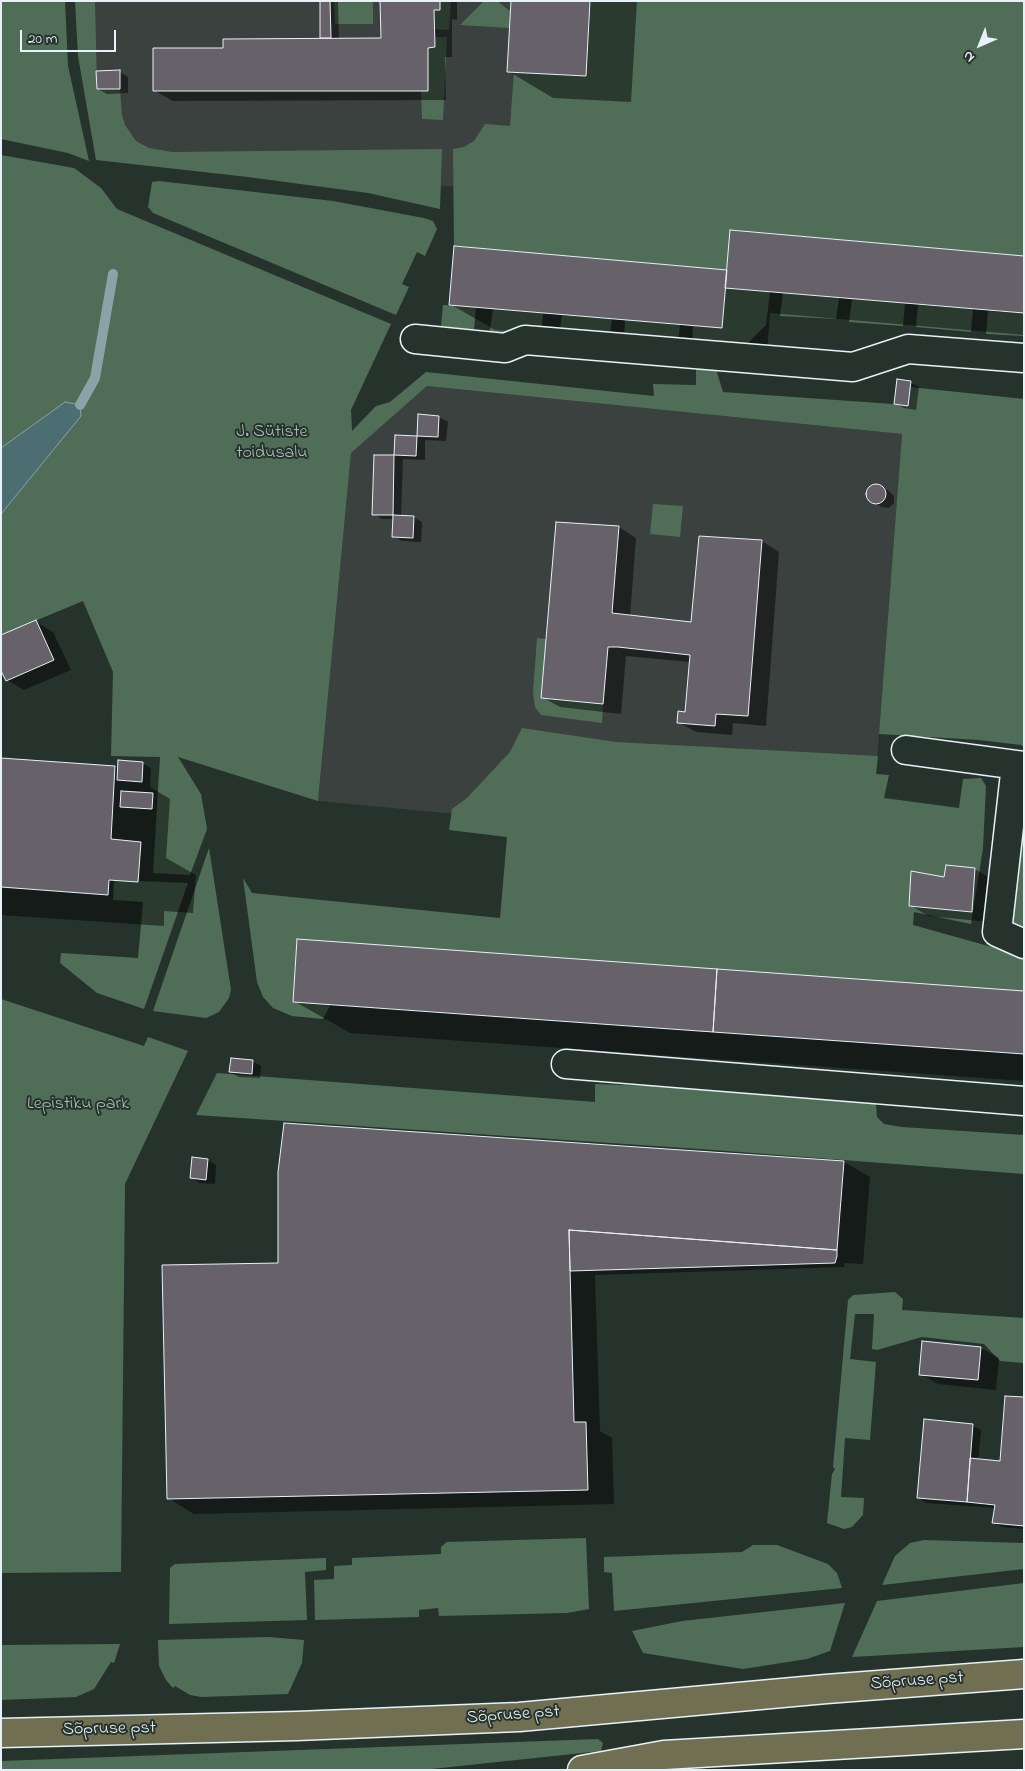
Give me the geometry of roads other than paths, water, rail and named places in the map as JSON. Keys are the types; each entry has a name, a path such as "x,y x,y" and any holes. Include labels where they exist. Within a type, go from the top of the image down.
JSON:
{"main road":[{"name":"Sõpruse pst","path":"1,1733 297,1726 519,1717 826,1689 1024,1674"},
{"path":"582,1770 664,1755 1024,1734"}],"street":[{"path":"415,339 505,348 525,340 853,367 908,349 1024,358"},
{"path":"906,750 1020,766 997,932 1024,944"},
{"path":"566,1064 1024,1100"}],"water":[{"path":"65,402 80,405 81,416 1,514 1,448"}],"waterway":[{"path":"80,405 95,378 113,274"}],"park label":[{"name":"J. Sütiste toidusalu","path":"272,443"},
{"name":"Lepistiku park","path":"78,1105"}]}
